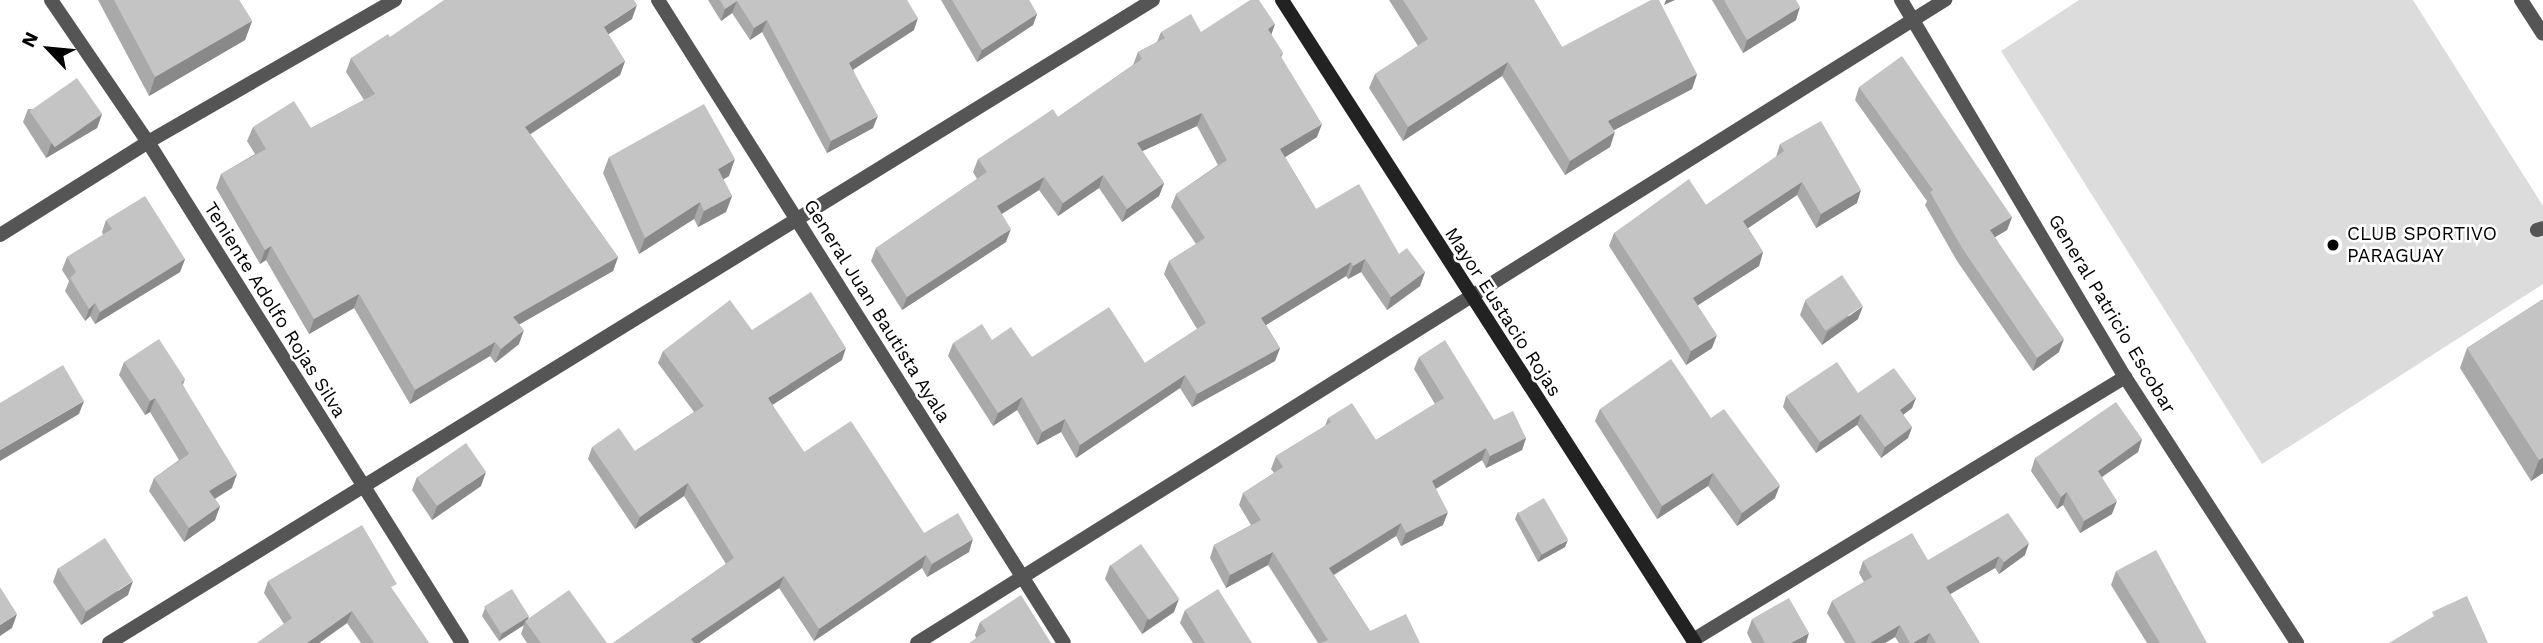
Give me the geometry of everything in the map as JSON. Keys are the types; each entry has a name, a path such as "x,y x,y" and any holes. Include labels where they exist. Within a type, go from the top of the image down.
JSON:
{"street":[{"name":"Teniente Adolfo Rojas Silva","path":"51,0 148,142 462,643"},
{"path":"0,235 148,142 395,0"},
{"name":"General Juan Bautista Ayala","path":"658,0 1064,643"},
{"path":"109,643 1153,0"},
{"name":"Mayor Eustacio Rojas","path":"1282,0 1694,642"},
{"name":"General Patricio Escobar","path":"1901,0 2125,377 2297,643"},
{"path":"917,643 1945,0"},
{"path":"2521,0 2543,34"},
{"path":"1694,642 2125,377"}],"shaded area":[{"name":"CLUB SPORTIVO PARAGUAY","path":"2079,0 2413,0 2543,206 2543,284 2262,464 2001,51"}],"building":[{"path":"114,0 239,0 252,21 155,77"},
{"path":"444,0 634,0 637,5 604,27 625,61 525,127 618,257 513,317 524,330 501,349 495,342 415,390 359,294 314,319 271,246 265,250 221,174 266,149 253,127 294,101 311,128 375,94 351,58 388,34 390,37"},
{"path":"720,0 907,0 918,18 849,63 878,116 831,141 767,20 754,28 737,1 725,9"},
{"path":"952,0 1029,0 1037,14 982,50"},
{"path":"1250,0 1259,0 1275,24 1268,29 1283,53 1280,55 1322,124 1280,149 1316,209 1359,184 1399,254 1407,248 1425,272 1391,297 1365,259 1353,266 1351,262 1261,318 1280,348 1197,394 1185,375 1080,445 1065,419 1042,432 1022,397 998,413 953,343 982,324 992,340 1011,327 1032,357 1109,307 1145,363 1206,323 1169,261 1205,238 1176,194 1227,160 1202,113 1137,143 1164,183 1127,209 1103,175 1063,203 1044,177 997,206 1011,229 907,297 876,248 987,172 978,159 1053,109 1058,117 1142,59 1138,52 1165,38 1161,32 1191,14 1201,32"},
{"path":"1403,0 1534,0 1562,47 1651,0 1659,0 1697,74 1608,121 1615,132 1570,161 1508,62 1408,127 1375,74 1428,39"},
{"path":"1724,0 1796,0 1800,7 1747,40"},
{"path":"1902,56 2012,217 1990,230 2064,339 2037,358 1962,248 1930,192 1933,190 1859,87"},
{"path":"77,78 102,114 55,147 29,111"},
{"path":"704,104 735,159 718,169 732,196 704,211 700,202 645,238 609,157"},
{"path":"1821,121 1861,190 1821,214 1802,182 1743,221 1763,252 1693,298 1717,335 1691,351 1614,233 1689,179 1706,205 1784,151 1780,144"},
{"path":"145,196 185,259 100,312 95,303 89,309 70,278 76,272 67,257 112,229 106,220"},
{"path":"1842,275 1863,306 1825,331 1805,300"},
{"path":"811,292 846,348 768,398 804,452 851,421 924,533 958,513 973,539 932,564 926,555 819,629 784,576 691,639 694,643 613,643 734,558 688,483 640,517 592,447 619,428 635,451 704,406 663,351 730,300 752,330"},
{"path":"2543,299 2543,458 2539,460 2467,348"},
{"path":"159,339 185,379 181,382 237,474 209,491 220,506 189,528 154,478 189,454 155,398 150,401 124,362"},
{"path":"1445,340 1494,420 1513,411 1526,438 1490,456 1486,448 1432,481 1448,512 1406,533 1401,523 1329,568 1370,631 1406,614 1420,643 1320,643 1328,640 1273,552 1230,575 1214,545 1261,520 1243,493 1283,467 1276,456 1331,422 1328,418 1352,403 1376,440 1444,398 1419,357"},
{"path":"1671,359 1711,418 1724,409 1780,485 1742,513 1713,473 1662,506 1600,409"},
{"path":"1837,362 1858,393 1894,368 1916,398 1900,410 1912,427 1885,447 1861,414 1820,442 1786,396"},
{"path":"63,365 84,401 0,450 0,403"},
{"path":"2116,402 2142,439 2098,471 2117,501 2084,521 2067,492 2061,497 2035,458"},
{"path":"466,443 486,472 437,506 417,477"},
{"path":"1544,498 1568,540 1542,555 1518,513"},
{"path":"2008,513 2029,543 2004,562 1999,556 1946,587 1980,643 1936,643 1930,633 1910,643 1900,625 1870,643 1856,643 1832,601 1872,577 1863,561 1912,533 1928,560"},
{"path":"362,525 397,584 391,587 429,643 374,643 352,611 307,643 257,643 292,618 268,581"},
{"path":"105,538 133,581 86,611 58,568"},
{"path":"1141,544 1179,599 1149,620 1111,565"},
{"path":"2156,550 2207,643 2160,643 2116,571"},
{"path":"0,587 17,614 0,625"},
{"path":"512,589 529,616 501,634 484,606"},
{"path":"1218,589 1252,643 1205,643 1185,610"},
{"path":"569,590 607,643 541,643 525,621"},
{"path":"1021,595 1051,643 969,643 986,631 980,622"},
{"path":"2467,596 2488,643 2389,643 2434,616 2432,612"},
{"path":"1789,598 1809,633 1791,643 1765,643 1752,619"}],"place":[{"name":"CLUB SPORTIVO PARAGUAY","path":"2333,245"}]}
